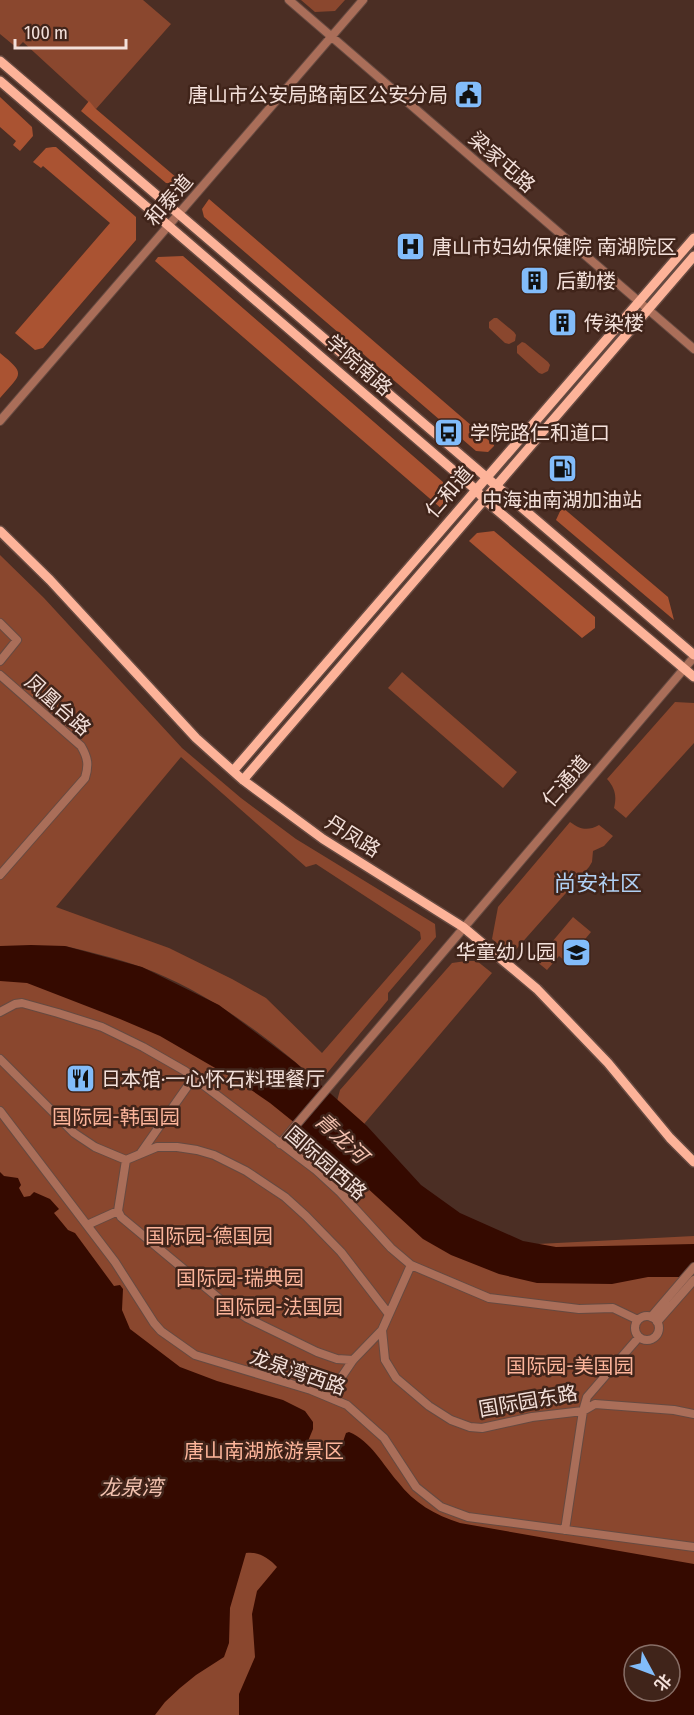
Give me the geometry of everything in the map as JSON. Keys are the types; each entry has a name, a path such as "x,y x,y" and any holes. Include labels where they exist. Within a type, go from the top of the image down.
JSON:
{"main road":[{"name":"学院南路","path":"0,61 694,656"},
{"name":"学院南路","path":"0,81 485,500 694,677"},
{"name":"仁和道","path":"233,771 694,238"},
{"name":"仁和道","path":"243,780 694,256"},
{"name":"丹凤路","path":"0,531 64,595 190,732 243,780 333,846 463,927 537,989 608,1063 670,1138 694,1162"}],"street":[{"name":"梁家屯路","path":"289,0 694,349"},
{"name":"和泰道","path":"0,421 363,0"},
{"path":"0,623 17,640 0,661"},
{"name":"仁通道","path":"280,1144 694,656"},
{"name":"凤凰台路","path":"0,675 81,746 88,765 85,778 0,876"},
{"name":"国际园西路","path":"0,1012 15,1004 22,1004 102,1027 143,1047 194,1077 316,1170 411,1265 489,1298 579,1309 613,1308 638,1320"},
{"path":"0,1059 74,1133 95,1147 126,1160 157,1147 197,1150 214,1155 267,1184 306,1216 341,1252 388,1313"},
{"path":"140,1154 194,1077"},
{"name":"龙泉湾西路","path":"0,1111 115,1262 154,1323 171,1340 195,1355 210,1361 328,1397 347,1405 354,1414 372,1426 384,1438 416,1487 441,1507 468,1517 694,1547"},
{"path":"126,1160 118,1211 121,1217 202,1285 247,1318 317,1352 337,1359 353,1360"},
{"path":"87,1225 118,1211"},
{"name":"国际园东路","path":"411,1265 382,1330 385,1360 396,1378 429,1406 459,1424 482,1428 532,1417 582,1411 595,1404 665,1409 694,1414"},
{"path":"654,1319 694,1267"},
{"path":"654,1319 694,1280"},
{"path":"644,1316 654,1319 659,1329 656,1336 650,1339 639,1337 636,1330 638,1320 644,1316"},
{"path":"328,1397 353,1360 382,1330"},
{"path":"565,1530 582,1411 587,1398 639,1337"}],"green space":[{"path":"0,0 143,0 171,24 96,109 23,42 17,48 0,34"},
{"path":"301,0 345,0 335,11 315,12"},
{"path":"494,318 514,332 515,341 505,343 489,328 489,322"},
{"path":"522,342 548,362 550,365 548,371 539,373 517,353 517,346"},
{"name":"唐山南湖旅游景区","path":"0,555 44,598 182,748 241,798 296,839 435,924 436,937 388,993 388,1000 319,1083 279,1048 235,1016 189,989 132,964 65,946 420,1197 518,1245 694,1236 694,1715 0,1715","holes":["181,757 306,867 316,864 420,932 421,939 322,1053 266,998 232,979 169,948 56,907"]},
{"path":"402,672 517,772 503,788 388,688"},
{"path":"675,702 694,703 694,743 626,818 614,808 615,792 607,779"},
{"path":"570,822 584,829 599,825 613,836 604,846 593,851 589,867 511,955 492,939 498,907"},
{"path":"573,917 591,932 566,962 559,956 547,970 536,961"},
{"path":"477,961 492,973 364,1124 337,1101 340,1090 452,963"}],"shaded area":[{"path":"0,97 32,127 33,136 20,151 13,145 16,141 0,127"},
{"path":"89,101 184,184 166,183 81,111"},
{"path":"56,147 136,217 136,240 43,348 35,350 15,333 110,223 43,166 41,168 33,162 46,148"},
{"path":"209,199 494,446 488,452 476,451 204,217 202,209"},
{"path":"183,256 443,482 443,510 155,261 158,257"},
{"path":"0,353 14,366 18,374 13,384 0,398"},
{"path":"562,507 668,597 674,620 556,520"},
{"path":"494,531 595,617 595,628 582,638 469,541 477,533"}],"water":[{"name":"青龙河","path":"0,946 65,946 142,967 219,1005 295,1062 367,1126 421,1185 460,1213 523,1241 556,1247 694,1244 694,1277 648,1277 612,1284 537,1283 499,1274 451,1255 423,1239 306,1132 241,1083 160,1036 120,1019 27,983 0,981"},
{"name":"龙泉湾","path":"0,1172 4,1176 18,1178 21,1185 19,1188 24,1197 34,1192 50,1199 59,1209 54,1213 68,1230 75,1233 114,1286 120,1285 123,1289 122,1310 130,1329 180,1367 217,1381 283,1400 305,1411 313,1422 313,1429 306,1446 319,1456 334,1460 338,1456 346,1433 349,1432 370,1447 411,1496 434,1512 451,1520 694,1564 694,1715 239,1715 239,1694 255,1657 252,1614 257,1591 277,1567 263,1556 246,1553 230,1608 229,1643 224,1657 180,1688 155,1715 0,1715"}],"place":[{"name":"唐山市公安局路南区公安分局","path":"469,95"},
{"name":"唐山市妇幼保健院 南湖院区","path":"411,247"},
{"name":"后勤楼","path":"535,281"},
{"name":"传染楼","path":"563,323"},
{"name":"学院路仁和道口","path":"449,433"},
{"name":"中海油南湖加油站","path":"562,469"},
{"name":"华童幼儿园","path":"577,952"},
{"name":"日本馆·一心怀石料理餐厅","path":"80,1079"}],"district":[{"name":"尚安社区","path":"598,883"}],"park label":[{"name":"国际园-韩国园","path":"116,1117"},
{"name":"国际园-德国园","path":"209,1236"},
{"name":"国际园-瑞典园","path":"240,1278"},
{"name":"国际园-法国园","path":"279,1307"},
{"name":"国际园-美国园","path":"570,1366"}]}
